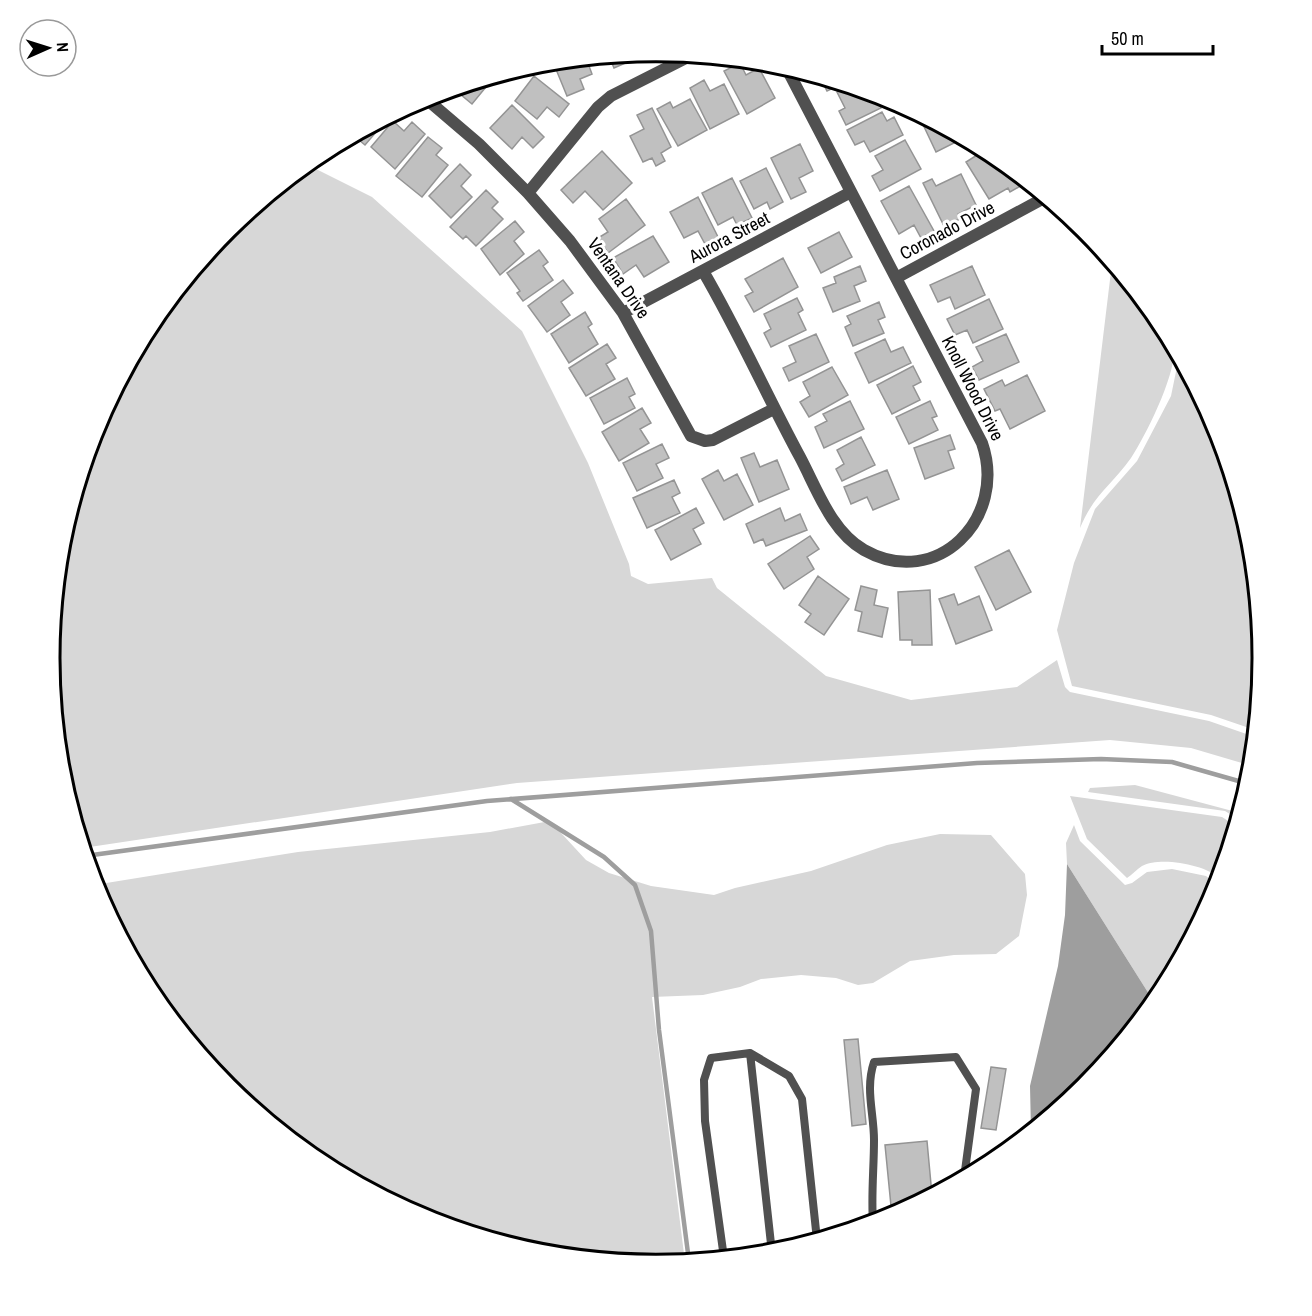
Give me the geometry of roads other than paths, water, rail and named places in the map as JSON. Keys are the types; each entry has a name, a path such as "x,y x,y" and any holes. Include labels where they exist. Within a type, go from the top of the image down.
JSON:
{"street":[{"path":"528,194 598,107 611,96 677,63"},
{"name":"Knoll Wood Drive","path":"703,271 774,409 842,532 862,549 887,559 913,561 950,548 970,531 987,495 989,469 986,456 792,78"},
{"name":"Ventana Drive","path":"433,105 479,144 576,248 623,313 647,351 692,436 705,441 713,440 774,409"},
{"name":"Aurora Street","path":"623,313 851,192"},
{"name":"Coronado Drive","path":"896,278 1038,201"}],"lane":[{"path":"750,1053 771,1243"},
{"path":"723,1250 705,1121 704,1080 711,1058 750,1053 789,1076 802,1099 817,1232"},
{"path":"872,1213 871,1191 874,1139 868,1079 874,1062 956,1057 976,1089 965,1167"}],"waterway":[{"path":"94,855 487,801 977,763 1101,759 1172,762 1239,781"},
{"path":"511,799 604,857 635,885 651,931 659,1030 688,1253"}]}
